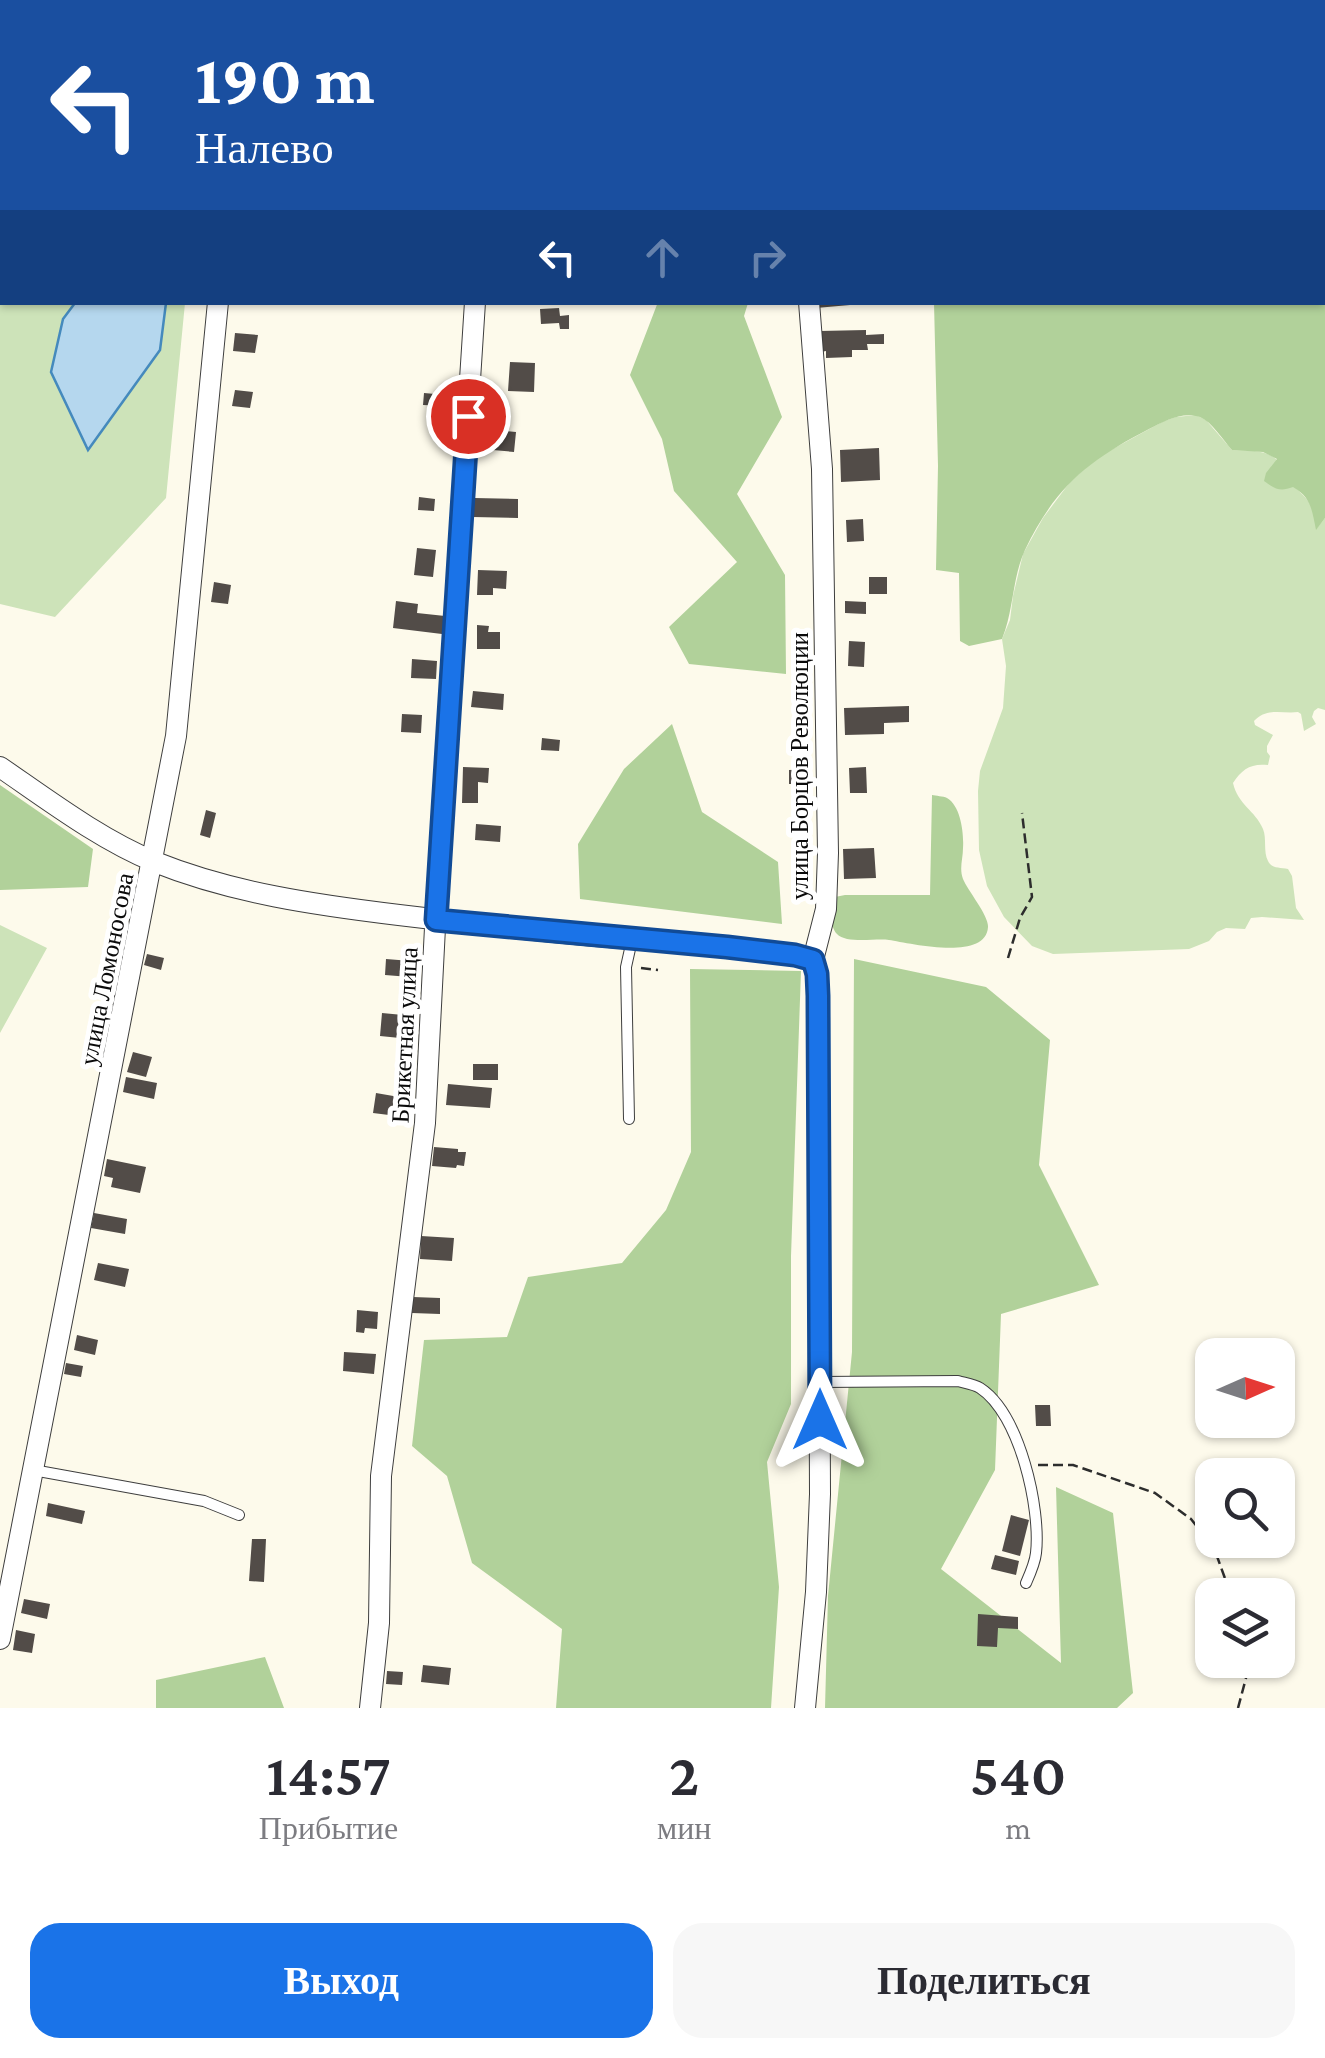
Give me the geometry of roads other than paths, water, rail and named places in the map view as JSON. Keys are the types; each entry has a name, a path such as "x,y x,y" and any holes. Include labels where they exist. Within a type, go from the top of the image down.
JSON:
{"street":[{"name":"улица Ломоносова","path":"0,1640 176,736 218,305"},
{"name":"Брикетная улица","path":"370,1708 378,1623 381,1476 425,1122 475,305"},
{"name":"улица Борцов Революции","path":"805,1708 816,1592 820,1382 818,996 813,960 826,909 828,853 822,469 809,305"},
{"path":"0,767 76,819 152,860 206,880 252,891 324,906 436,920 727,947 813,960"}],"lane":[{"path":"629,1119 626,967 632,939"},
{"path":"820,1382 958,1381 979,1387 1000,1407 1026,1465 1036,1504 1036,1556 1026,1583"},
{"path":"32,1470 204,1502 239,1515"}],"water":[{"path":"74,305 166,305 160,350 88,450 51,372 63,319"}]}
